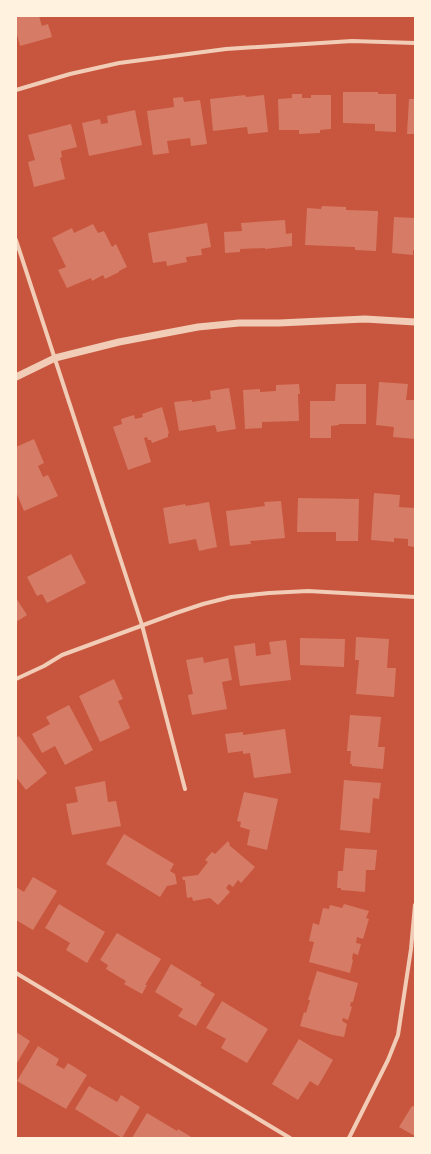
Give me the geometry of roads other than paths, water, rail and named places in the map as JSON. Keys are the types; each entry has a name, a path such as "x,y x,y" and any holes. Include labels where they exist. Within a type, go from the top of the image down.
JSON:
{"street":[{"path":"16,90 70,74 119,63 226,49 352,41 415,44"},
{"path":"16,240 142,625 185,789"},
{"path":"16,377 55,358 119,342 198,327 239,323 279,323 365,319 415,322"},
{"path":"16,679 44,666 62,654 210,602 231,597 308,591 415,598"},
{"path":"349,1138 382,1074 398,1035 411,949 415,905"},
{"path":"16,973 290,1138"}]}
